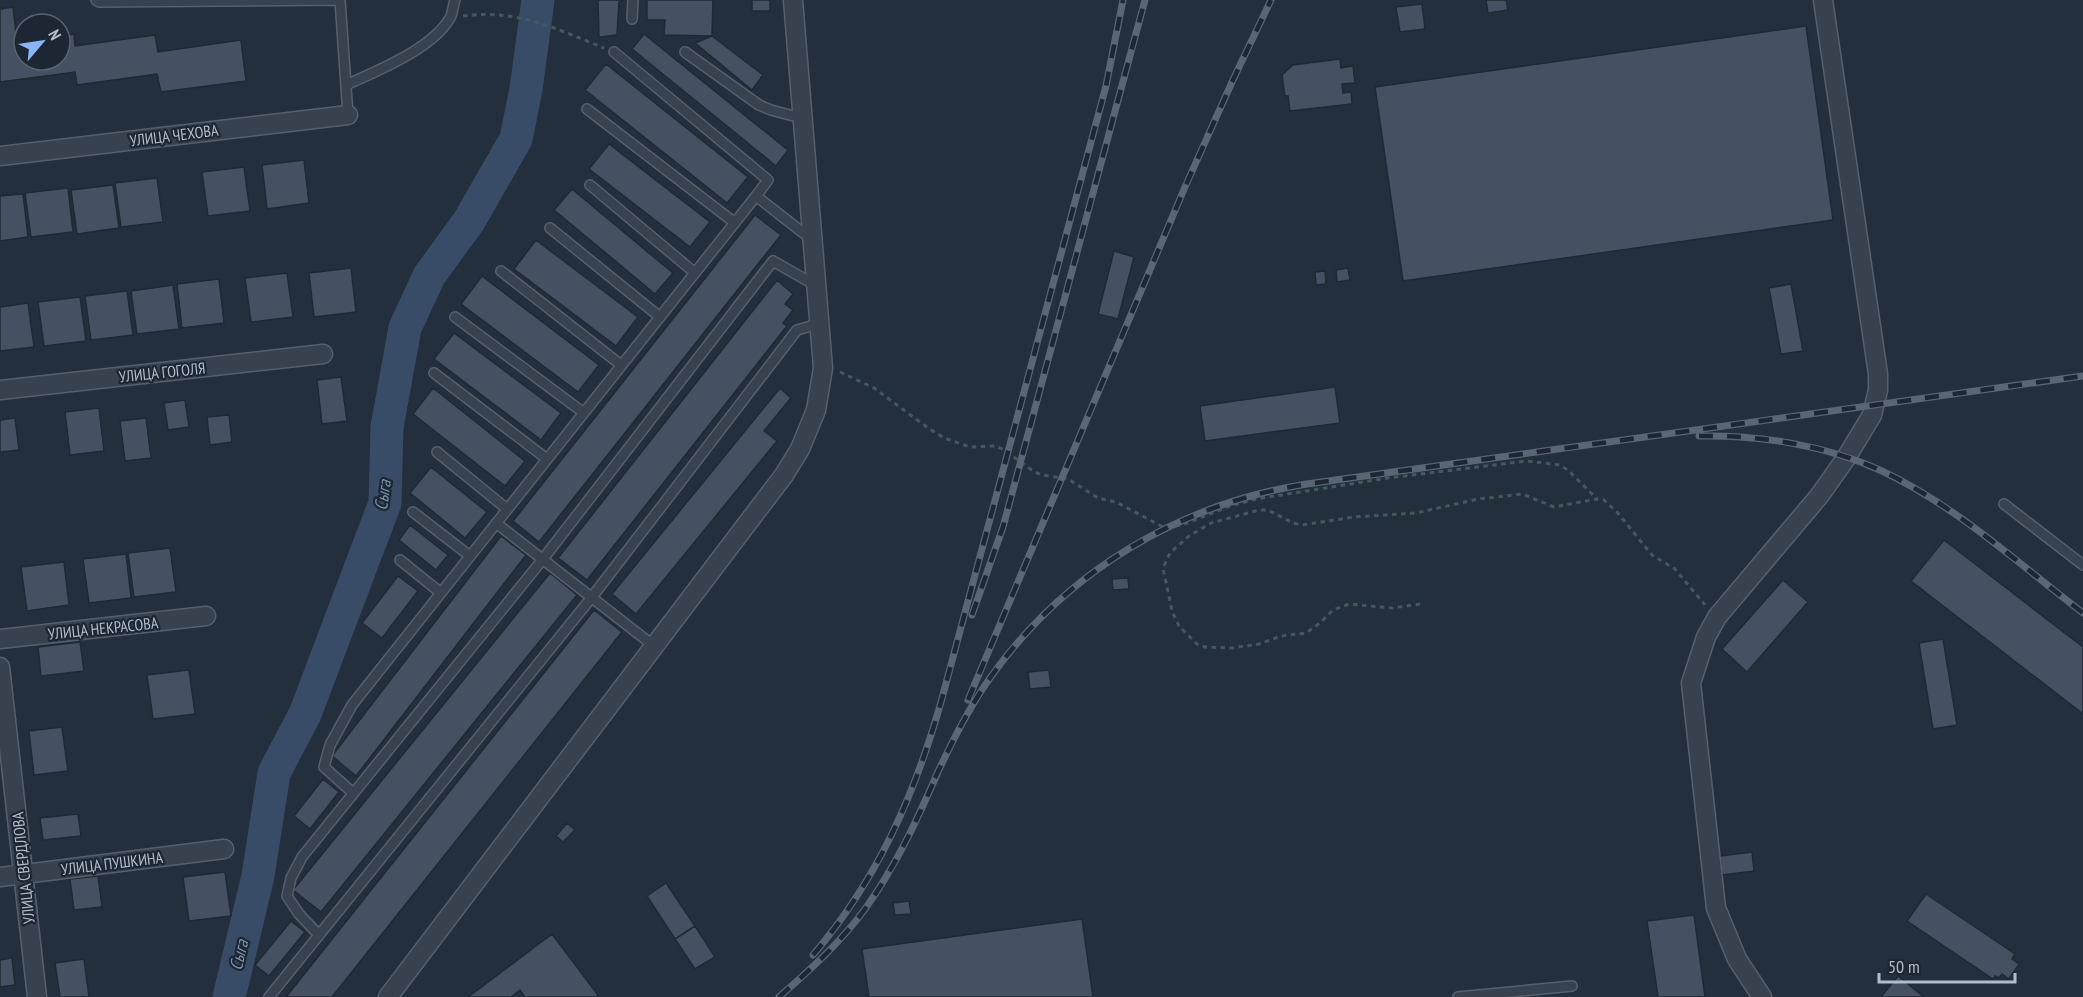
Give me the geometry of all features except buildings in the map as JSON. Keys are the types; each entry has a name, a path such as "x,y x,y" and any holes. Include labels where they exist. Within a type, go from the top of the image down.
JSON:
{"street":[{"path":"1762,997 1737,959 1716,908 1691,683 1706,636 1717,617 1837,472 1865,429 1876,405 1878,374 1823,0"},
{"path":"388,997 784,475 800,449 816,410 823,368 814,285 792,2"},
{"name":"УЛИЦА ЧЕХОВА","path":"0,156 348,115"},
{"name":"УЛИЦА ГОГОЛЯ","path":"0,390 323,354"},
{"name":"УЛИЦА НЕКРАСОВА","path":"0,639 206,616"},
{"name":"УЛИЦА СВЕРДЛОВА","path":"0,667 37,997"},
{"name":"УЛИЦА ПУШКИНА","path":"0,877 224,849"}],"lane":[{"path":"96,0 99,2 340,0 348,115"},
{"path":"346,85 426,44 450,18 455,0"},
{"path":"632,19 633,0"},
{"path":"353,794 324,767 330,745 352,705 768,180 614,52"},
{"path":"685,52 759,105 801,118"},
{"path":"587,109 735,223"},
{"path":"590,185 695,273"},
{"path":"756,196 811,239"},
{"path":"550,228 660,317"},
{"path":"320,935 299,915 287,896 291,878 302,857 543,559 773,261 814,285"},
{"path":"501,271 621,365"},
{"path":"455,317 584,413"},
{"path":"269,997 592,597 797,330 818,324"},
{"path":"434,373 547,459"},
{"path":"437,452 507,509"},
{"path":"2004,504 2083,565"},
{"path":"413,512 470,556"},
{"path":"496,523 654,646"},
{"path":"400,560 441,593"},
{"path":"1458,997 1572,986"}],"path":[{"path":"450,18 487,13 511,15 547,25 614,52"},
{"path":"823,368 842,372 874,388 944,438 970,447 996,446 1033,471 1042,475 1068,479 1098,498 1116,502 1165,528 1182,525 1230,506 1256,499 1388,478 1527,461 1559,465 1568,470 1597,498"},
{"path":"1420,604 1393,608 1349,604 1333,610 1306,633 1281,636 1259,644 1232,648 1205,647 1197,644 1179,626 1172,610 1162,568 1170,554 1189,536 1211,524 1259,510 1268,510 1293,523 1302,525 1354,517 1416,513 1478,499 1522,494 1554,507 1597,498 1604,500 1617,512 1652,555 1675,569 1717,617"}],"waterway":[{"name":"Сыга","path":"229,997 258,876 274,773 305,714 385,503 387,427 405,328 429,276 469,221 516,139 526,89 538,0"}],"railway":[{"path":"813,955 836,926 875,867 906,804 919,771 941,702 1106,86 1123,0"},
{"path":"972,615 1003,527 1145,0"},
{"path":"968,700 1185,187 1271,0"},
{"path":"935,778 967,714 990,678 1020,640 1053,606 1090,575 1129,549 1170,526 1214,508 1260,494 1307,484 2083,376"},
{"path":"1699,436 1745,437 1792,443 1838,454 1882,471 1936,501 1961,518 2083,613"},
{"path":"779,997 814,966 865,909 896,859 938,772"}]}
